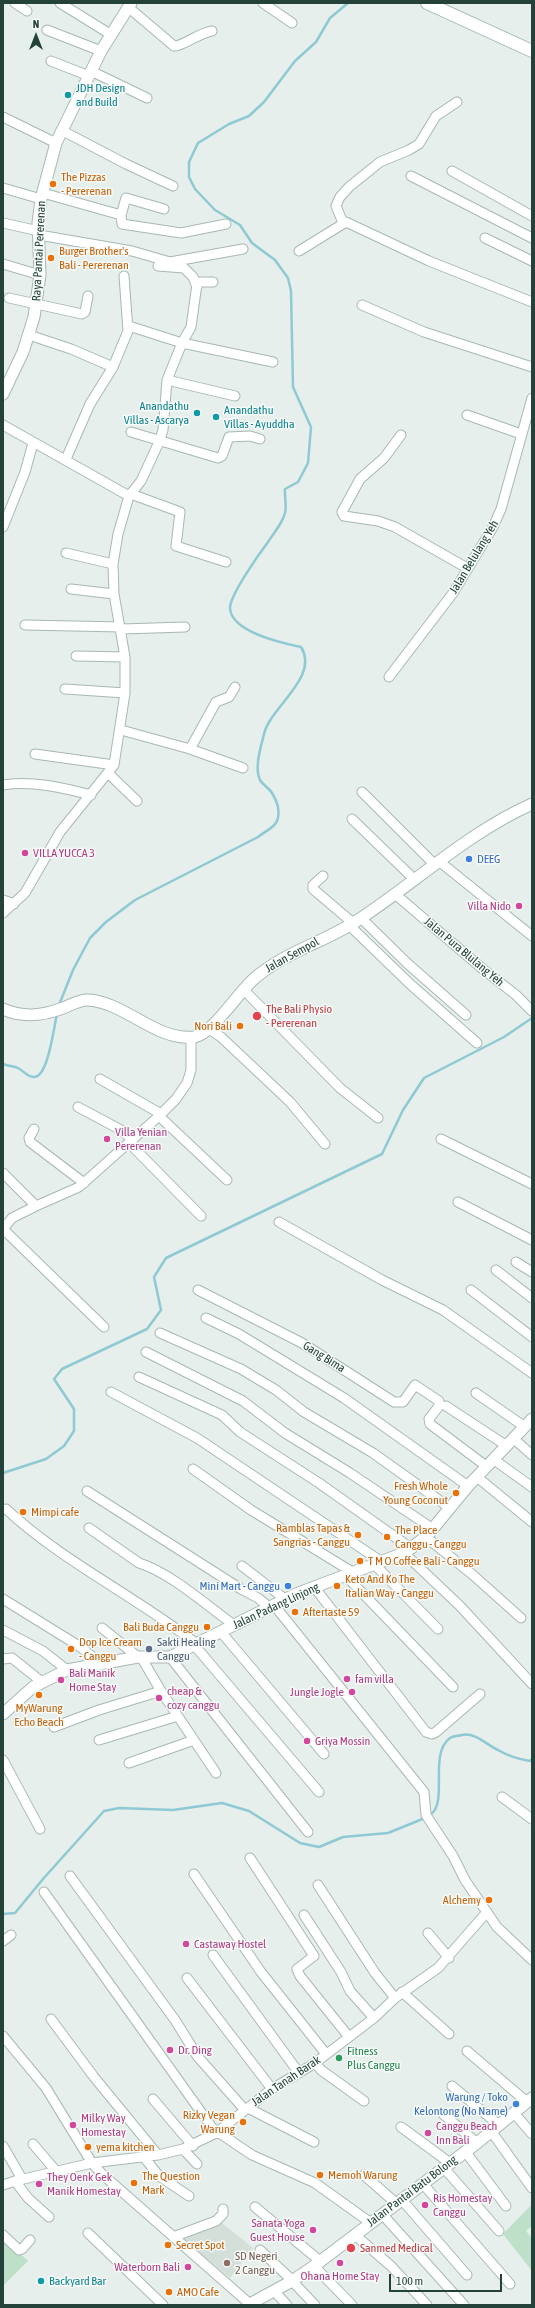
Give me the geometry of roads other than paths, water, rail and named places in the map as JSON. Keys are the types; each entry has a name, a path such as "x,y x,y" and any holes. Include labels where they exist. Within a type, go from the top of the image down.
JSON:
{"main road":[{"path":"429,3 532,51"}],"street":[{"path":"15,3 27,11"},
{"path":"60,3 110,34"},
{"path":"263,3 292,23"},
{"path":"130,5 174,46 180,45 192,37 212,31"},
{"name":"Raya Pantai Pererenan","path":"3,394 28,335 36,303 40,275 39,233 42,196 56,143 110,34 130,5"},
{"path":"47,30 101,51"},
{"path":"51,62 90,73 147,98"},
{"path":"343,223 336,206 340,197 349,187 380,162 410,150 419,144 436,116 457,102"},
{"path":"3,117 56,143"},
{"path":"62,130 126,164 173,186"},
{"path":"452,171 532,216"},
{"path":"412,176 532,238"},
{"path":"3,188 121,215"},
{"path":"164,209 126,198 121,215 122,224 181,233 226,224"},
{"path":"3,223 39,233 132,251 170,262 243,250"},
{"path":"299,251 343,223 348,223 429,261 532,302"},
{"path":"485,238 532,261"},
{"path":"3,264 40,275"},
{"path":"3,913 14,904 32,884 60,832 114,765 125,694 125,657 114,594 113,564 118,534 130,495 141,481 163,430 167,380 182,343 191,327 196,287 193,277 184,268 158,266"},
{"path":"66,459 90,404 113,367 122,348 129,326 124,276"},
{"path":"196,287 200,282 213,282"},
{"path":"9,298 82,314 85,312 88,296"},
{"path":"362,305 424,332 532,367"},
{"path":"129,326 182,343 272,362"},
{"path":"28,335 71,349 113,367"},
{"path":"167,380 235,396"},
{"name":"Jalan Belulang Yeh","path":"390,677 453,593 493,527 501,509 532,398"},
{"path":"467,415 521,434"},
{"path":"3,425 32,443 66,459 130,495 180,512 176,546 226,562"},
{"path":"131,432 159,442 218,458 222,456 229,437 250,436 260,439"},
{"path":"401,436 384,458 360,479 345,505 342,512 344,516 378,521 395,526 467,568"},
{"path":"3,527 25,472 32,443"},
{"path":"66,553 113,564"},
{"path":"72,590 114,594"},
{"path":"25,625 185,628"},
{"path":"76,656 125,657"},
{"path":"190,749 216,702 229,697 235,687"},
{"path":"65,689 125,694"},
{"path":"120,730 190,749 244,768"},
{"path":"35,754 114,765"},
{"path":"108,773 137,801"},
{"path":"3,785 36,785 64,788 91,795"},
{"path":"362,792 438,864 532,936"},
{"name":"Jalan Sempol","path":"191,1037 200,1036 209,1029 243,989 260,973 284,957 354,922 396,894 500,819 532,804"},
{"path":"352,819 415,880"},
{"path":"323,876 313,885 313,889 408,964 466,1015"},
{"name":"Jalan Pura Blulang Yeh","path":"396,894 531,1007"},
{"path":"3,900 14,904"},
{"path":"354,922 410,984 477,1043"},
{"path":"243,989 340,1088 378,1118"},
{"path":"3,1009 15,1014 35,1015 78,1002 90,1000 114,1008 162,1031 181,1037 191,1037 191,1070 187,1082 176,1099 84,1183 73,1190 12,1218 3,1229 104,1327"},
{"path":"209,1029 221,1037 290,1102 325,1144"},
{"path":"100,1079 160,1115 227,1180"},
{"path":"78,1107 121,1130 200,1216"},
{"path":"34,1129 29,1138 30,1142 84,1183"},
{"path":"441,1139 532,1184"},
{"path":"3,1173 36,1206"},
{"path":"458,1202 532,1240"},
{"path":"279,1222 382,1280 430,1302 532,1373"},
{"path":"516,1262 532,1272"},
{"path":"496,1270 532,1298"},
{"name":"Gang Bima","path":"198,1290 302,1343 394,1402 403,1402 414,1385 442,1404 532,1455"},
{"path":"471,1290 532,1337"},
{"path":"206,1318 239,1334 344,1398 468,1486"},
{"path":"160,1334 241,1369 276,1390 304,1412 372,1454 450,1508"},
{"path":"146,1352 243,1401 285,1433 350,1472 430,1533 520,1618"},
{"path":"139,1377 222,1415 240,1432 319,1483 408,1551 532,1684"},
{"path":"111,1392 197,1438 378,1564 438,1629"},
{"path":"476,1393 528,1423"},
{"path":"442,1404 439,1406 429,1422 490,1463 532,1487"},
{"name":"Jalan Padang Linjong","path":"3,1714 24,1693 42,1682 67,1670 99,1662 140,1657 170,1657 285,1600 408,1551 430,1533 468,1486 528,1423"},
{"path":"193,1469 251,1510 350,1574 453,1687"},
{"path":"477,1477 532,1522"},
{"path":"87,1491 241,1589 272,1606 424,1792 427,1817 487,1912 497,1927 532,1960"},
{"path":"6,1509 29,1531 54,1549 146,1606 196,1645 319,1792"},
{"path":"89,1528 139,1563 148,1566 178,1585 234,1625"},
{"path":"242,1566 285,1600"},
{"path":"315,1588 426,1732 432,1734 436,1732 480,1694"},
{"path":"3,1599 79,1646 99,1662"},
{"path":"102,1628 140,1657 216,1773"},
{"path":"3,1630 43,1651 67,1670"},
{"path":"221,1632 324,1754"},
{"path":"170,1657 308,1832"},
{"path":"3,1659 12,1658 42,1682"},
{"path":"54,1727 99,1710 161,1690"},
{"path":"99,1740 178,1716"},
{"path":"129,1763 194,1740"},
{"path":"3,1760 40,1829"},
{"path":"502,1797 532,1819"},
{"path":"250,1858 314,1956 296,1969 349,2037"},
{"path":"194,1874 261,1972 326,2054"},
{"path":"70,1876 175,2020 198,2057 246,2109 314,2142"},
{"path":"318,1885 374,1974 449,2034"},
{"path":"44,1892 216,2133 221,2134 252,2155 315,2183 371,2223"},
{"name":"Jalan Tanah Barak","path":"3,2185 18,2180 92,2163 158,2155 193,2146 216,2133 272,2089 315,2063 374,2018 399,1995 438,1968 449,1958 487,1912"},
{"path":"304,1914 341,1972 350,1991 374,2018"},
{"path":"428,1933 449,1958"},
{"path":"3,1941 11,1935"},
{"path":"213,1955 299,2073"},
{"path":"187,1978 272,2089"},
{"path":"51,2019 94,2077 158,2155"},
{"path":"3,2036 46,2088 92,2163 110,2182 250,2305"},
{"path":"467,2051 529,2100"},
{"path":"315,2063 321,2070 364,2101"},
{"path":"452,2086 495,2128 532,2188"},
{"path":"153,2099 193,2146"},
{"name":"Jalan Pantai Batu Bolong","path":"250,2305 292,2281 317,2263 447,2166 529,2100"},
{"path":"514,2113 532,2134"},
{"path":"443,2114 477,2142"},
{"path":"401,2127 447,2166 499,2231"},
{"path":"33,2144 56,2171"},
{"path":"3,2146 18,2180 28,2198 49,2217"},
{"path":"183,2149 197,2164"},
{"path":"465,2151 506,2206"},
{"path":"143,2156 159,2176 189,2196"},
{"path":"364,2175 399,2202 467,2275"},
{"path":"423,2184 510,2284"},
{"path":"255,2207 317,2263 352,2305"},
{"path":"173,2237 216,2221 223,2214 223,2209"},
{"path":"382,2214 464,2305"},
{"path":"88,2233 163,2305"},
{"path":"3,2235 19,2250 22,2249 30,2240"},
{"path":"355,2235 391,2266 427,2305"},
{"path":"260,2250 315,2305"},
{"path":"274,2291 287,2305"}],"waterway":[{"path":"59,1005 73,970 90,938 106,922 135,900 258,837 271,828 278,818 279,813 276,800 271,791 260,780 258,775 259,757 264,734 268,724 299,681 304,669 305,658 301,647 282,643 248,630 239,624 233,616 230,608 231,602 240,585 283,519 286,510 285,489 298,482 308,463 311,427 293,387 291,291 288,278 275,260 252,243 240,225 215,210 195,189 189,177 189,162 198,143 229,124 249,116 264,102 295,61 316,42 330,18 348,3"},
{"path":"3,1064 18,1068 32,1077 39,1075 47,1061 57,1014"},
{"path":"3,1473 46,1459 64,1446 74,1431 74,1409 54,1379 62,1369 147,1329 161,1310 154,1277 166,1258 382,1154 403,1110 424,1078 504,1037 532,1018"},
{"path":"430,1815 435,1809 438,1800 440,1755 444,1745 450,1738 462,1735 472,1735 509,1756 530,1761 532,1759"},
{"path":"3,1914 15,1913 43,1879 104,1811 119,1808 173,1810 222,1803 249,1811 300,1843 319,1847 343,1837 388,1833 425,1818"}],"place":[{"name":"JDH Design and Build","path":"68,95"},
{"name":"The Pizzas - Pererenan","path":"53,184"},
{"name":"Burger Brother's Bali - Pererenan","path":"51,258"},
{"name":"Anandathu Villas - Ascarya","path":"197,413"},
{"name":"Anandathu Villas - Ayuddha","path":"216,417"},
{"name":"VILLA YUCCA 3","path":"25,853"},
{"name":"DEEG","path":"469,859"},
{"name":"Villa Nido","path":"519,906"},
{"name":"The Bali Physio - Pererenan","path":"257,1016"},
{"name":"Nori Bali","path":"240,1026"},
{"name":"Villa Yenian Pererenan","path":"107,1139"},
{"name":"Fresh Whole Young Coconut","path":"456,1493"},
{"name":"Mimpi cafe","path":"23,1512"},
{"name":"Ramblas Tapas & Sangrias - Canggu","path":"358,1535"},
{"name":"The Place Canggu - Canggu","path":"387,1537"},
{"name":"T M O Coffee Bali - Canggu","path":"360,1561"},
{"name":"Mini Mart - Canggu","path":"288,1586"},
{"name":"Keto And Ko The Italian Way - Canggu","path":"337,1586"},
{"name":"Aftertaste 59","path":"295,1612"},
{"name":"Bali Buda Canggu","path":"207,1627"},
{"name":"Dop Ice Cream - Canggu","path":"71,1649"},
{"name":"Sakti Healing Canggu","path":"149,1649"},
{"name":"fam villa","path":"347,1679"},
{"name":"Bali Manik Home Stay","path":"61,1680"},
{"name":"Jungle Jogle","path":"352,1692"},
{"name":"MyWarung Echo Beach","path":"39,1695"},
{"name":"cheap & cozy canggu","path":"159,1698"},
{"name":"Griya Mossin","path":"307,1741"},
{"name":"Alchemy","path":"489,1900"},
{"name":"Castaway Hostel","path":"186,1944"},
{"name":"Dr. Ding","path":"170,2050"},
{"name":"Fitness Plus Canggu","path":"339,2058"},
{"name":"Warung / Toko Kelontong (No Name)","path":"516,2104"},
{"name":"Rizky Vegan Warung","path":"243,2122"},
{"name":"Milky Way Homestay","path":"73,2125"},
{"name":"Canggu Beach Inn Bali","path":"428,2133"},
{"name":"yema kitchen","path":"88,2147"},
{"name":"Memoh Warung","path":"320,2175"},
{"name":"The Question Mark","path":"134,2183"},
{"name":"They Oenk Gek Manik Homestay","path":"39,2184"},
{"name":"Ris Homestay Canggu","path":"425,2205"},
{"name":"Sanata Yoga Guest House","path":"313,2230"},
{"name":"Secret Spot","path":"168,2245"},
{"name":"Sanmed Medical","path":"351,2248"},
{"name":"SD Negeri 2 Canggu","path":"227,2263"},
{"name":"Ohana Home Stay","path":"340,2263"},
{"name":"Waterborn Bali","path":"188,2267"},
{"name":"Backyard Bar","path":"41,2281"},
{"name":"AMO Cafe","path":"169,2292"}]}
